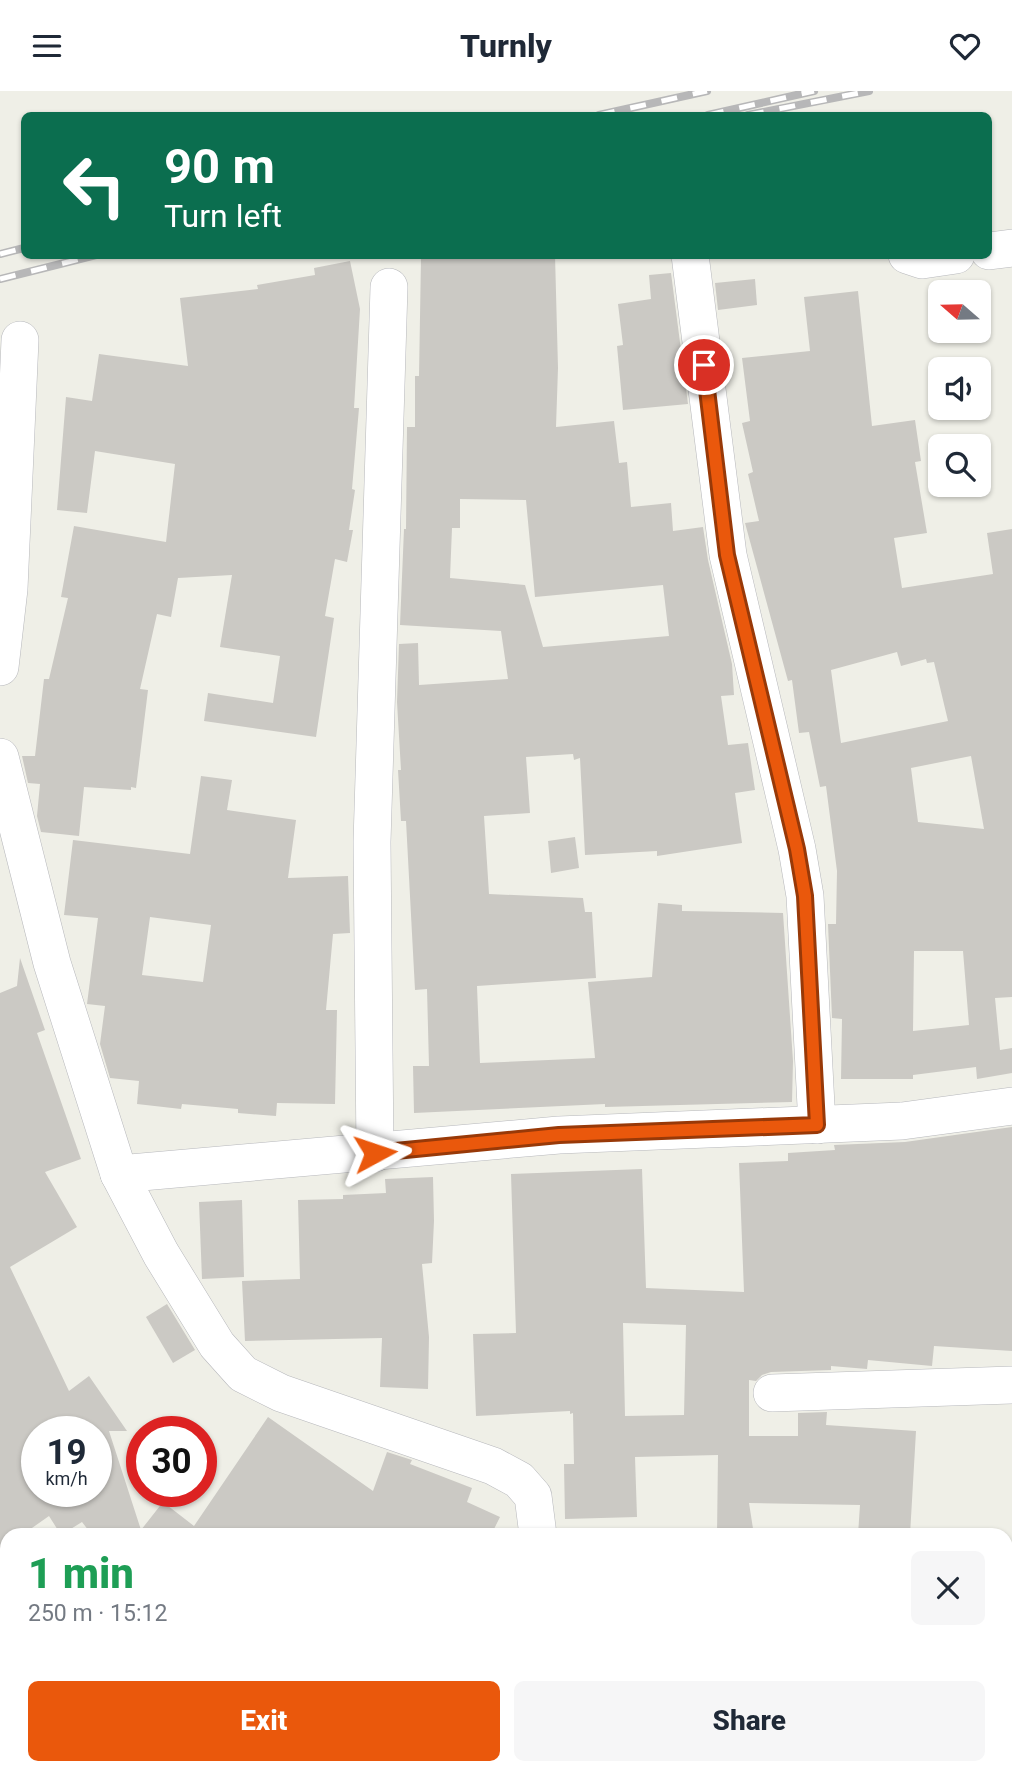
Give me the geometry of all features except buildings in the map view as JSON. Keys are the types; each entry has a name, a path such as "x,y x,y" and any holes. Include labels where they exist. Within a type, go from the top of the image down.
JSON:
{"street":[{"path":"992,251 1012,249"},
{"path":"690,259 727,555 797,849 805,896 817,1125"},
{"path":"375,1153 372,842 386,438 388,287"},
{"path":"0,667 9,589 20,340"},
{"path":"0,757 52,963 119,1174 161,1254 217,1345 243,1374 281,1393 493,1466 519,1480 533,1496 537,1528"},
{"path":"119,1174 559,1135 902,1121 1012,1106"},
{"path":"772,1393 1012,1385"}],"railway":[{"path":"612,112 707,91"},
{"path":"721,112 814,91"},
{"path":"763,112 869,91"},
{"path":"0,254 21,249"},
{"path":"0,279 80,259"}],"route":[{"path":"375,1153 559,1135 817,1125 805,896 797,849 727,555 704,365"}]}
